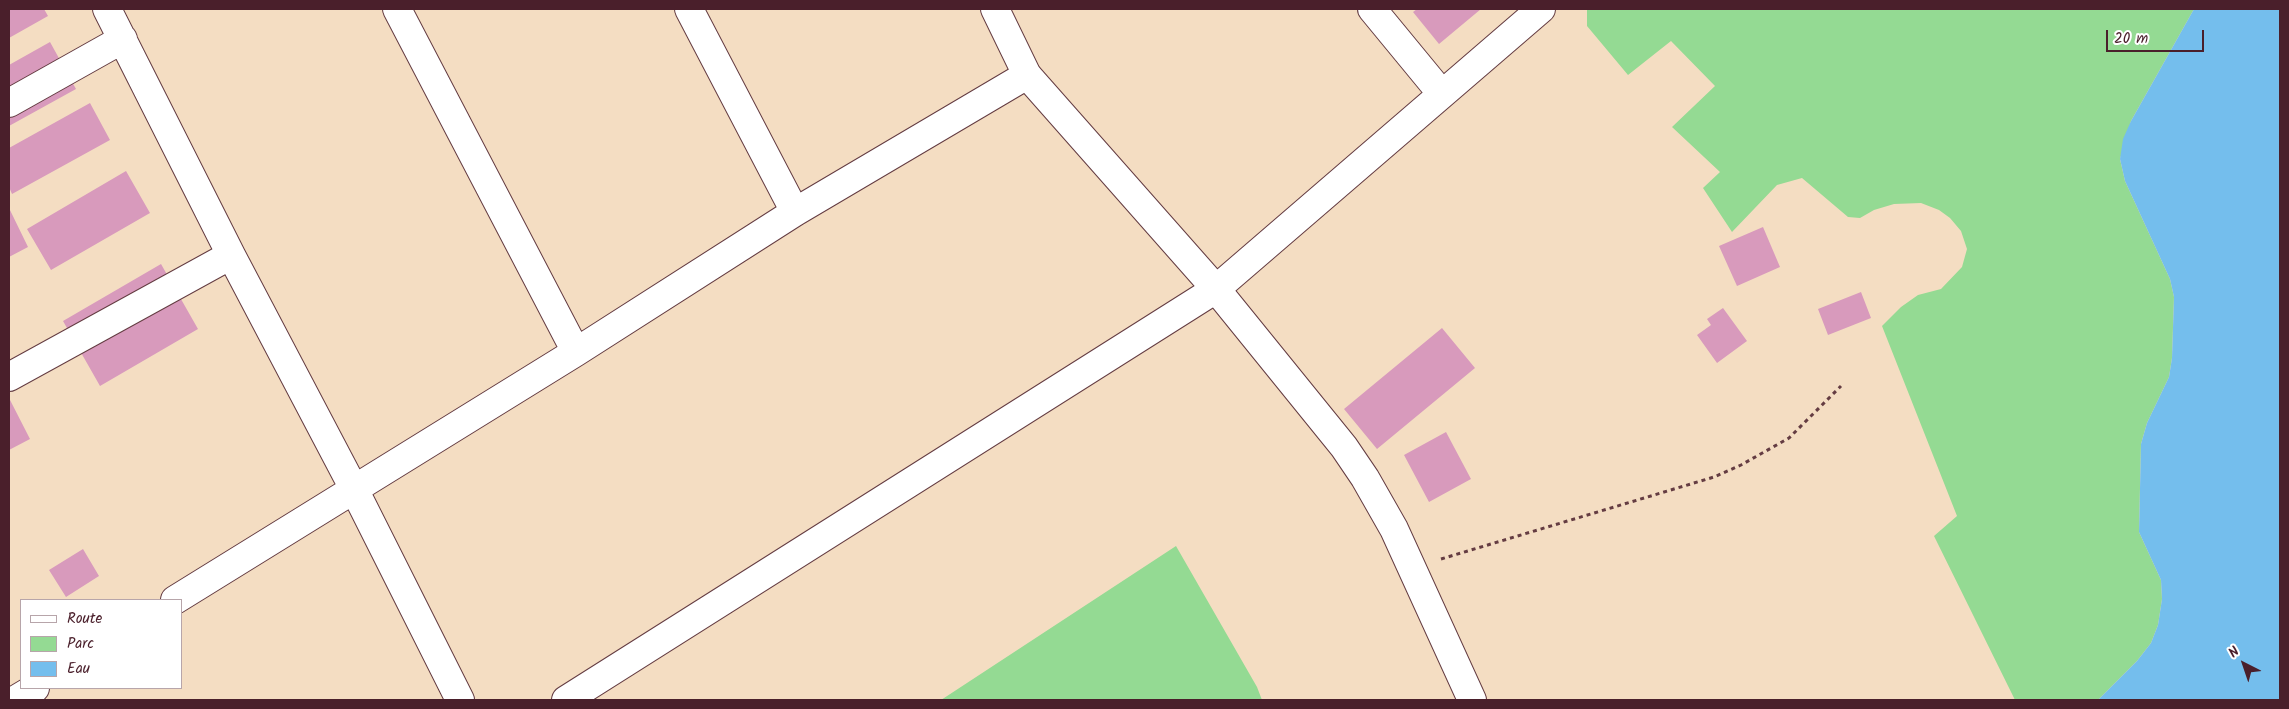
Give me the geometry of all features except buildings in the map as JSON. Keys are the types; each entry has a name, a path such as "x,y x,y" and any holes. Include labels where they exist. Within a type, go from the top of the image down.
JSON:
{"street":[{"path":"107,9 231,255 354,489 460,700"},
{"path":"397,9 576,352"},
{"path":"689,9 795,212"},
{"path":"995,9 1027,76 1216,289 1344,447 1374,495 1412,568 1472,700"},
{"path":"1372,9 1442,94"},
{"path":"566,700 1216,289 1541,9"},
{"path":"9,103 123,39"},
{"path":"178,599 576,352 795,212 1027,76"},
{"path":"9,377 231,255"},
{"path":"15,700 33,689"}],"path":[{"path":"1412,568 1714,477 1741,465 1789,438 1841,386"}],"green space":[{"path":"1587,9 2194,9 2131,121 2120,159 2125,181 2170,279 2174,297 2172,358 2169,377 2147,423 2141,444 2139,532 2161,580 2162,599 2158,625 2151,643 2137,661 2098,700 2015,700 1934,536 1957,516 1882,326 1901,307 1918,295 1941,289 1962,267 1967,249 1961,231 1950,218 1939,210 1921,203 1894,204 1874,210 1860,218 1848,217 1802,178 1777,185 1732,232 1703,188 1720,172 1672,127 1715,86 1671,41 1628,75 1587,26"},
{"path":"1176,546 1257,687 1262,700 941,700"}],"water":[{"path":"2194,9 2280,9 2280,700 2098,700 2137,661 2151,643 2158,625 2162,599 2161,580 2139,532 2141,444 2147,423 2169,377 2172,358 2174,297 2170,279 2125,181 2120,159 2123,139 2131,121"}]}
